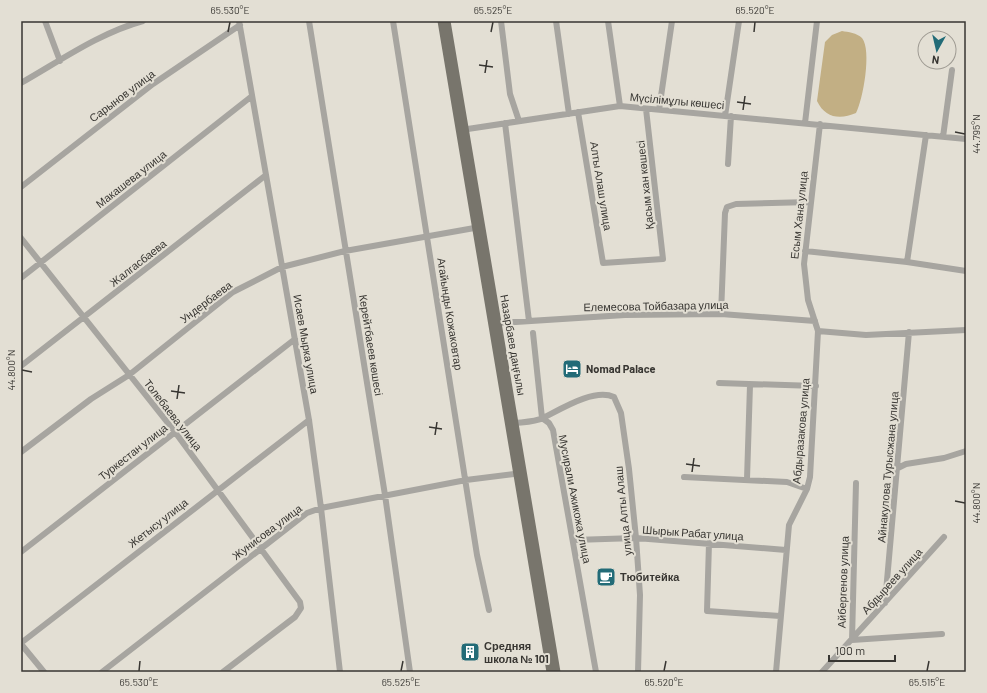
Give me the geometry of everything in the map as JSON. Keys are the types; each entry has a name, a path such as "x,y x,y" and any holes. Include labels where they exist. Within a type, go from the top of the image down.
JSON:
{"main road":[{"name":"Назарбаев даңғылы","path":"441,21 479,227 520,473 550,672"},
{"name":"Назарбаев даңғылы","path":"447,21 462,130"},
{"name":"Назарбаев даңғылы","path":"479,227 498,323 515,423 520,473 557,672"}],"street":[{"path":"45,21 60,61"},
{"path":"21,84 96,40 129,23 143,21"},
{"name":"Керейтбаеев көшесі","path":"309,21 385,495 410,672"},
{"name":"Агайынды Кожаковтар","path":"393,21 466,480 476,555 489,610"},
{"path":"501,21 510,94 519,121"},
{"path":"556,21 569,114"},
{"path":"608,21 620,106"},
{"path":"659,110 672,21"},
{"path":"728,164 728,116 739,21"},
{"path":"805,123 817,21"},
{"name":"Исаев Мырка улица","path":"239,23 309,420 321,508 339,669"},
{"name":"Сарынов улица","path":"21,187 153,84 239,23"},
{"path":"943,137 952,70"},
{"name":"Макашева улица","path":"21,278 252,96"},
{"name":"Мүсілімұлы көшесі","path":"462,130 620,106 966,139"},
{"name":"Қасым хан көшесі","path":"603,263 663,259 646,109"},
{"name":"Алты Алаш улица","path":"578,112 603,263"},
{"path":"505,123 529,321"},
{"name":"Есым Хана улица","path":"818,331 808,300 804,264 820,124"},
{"path":"907,262 926,135"},
{"name":"Жалгасбаева","path":"21,366 266,175"},
{"path":"721,314 725,213 727,206 736,204 810,202"},
{"name":"Ундербаева","path":"21,452 91,399 129,375 233,292 282,267 345,250 479,227"},
{"name":"Толебаева улица","path":"21,238 175,432 216,490 262,548 300,602 301,608 295,617 224,672"},
{"path":"805,251 907,262 966,271"},
{"name":"Елемесова Тойбазара улица","path":"498,323 625,315 721,314 815,321"},
{"path":"818,331 866,335 966,330"},
{"name":"Абдыразакова улица","path":"776,672 789,525 807,489 810,477 818,331"},
{"name":"Айнакулова Турысжана улица","path":"885,603 909,332"},
{"name":"Мусирали Ажикожа улица","path":"532,333 542,418 549,423 552,430 560,478 574,540 596,672"},
{"name":"Туркестан улица","path":"21,552 295,340"},
{"path":"719,383 816,386"},
{"path":"746,479 750,385"},
{"name":"улица Алты Алаш","path":"542,418 594,395 614,397 621,413 629,469 640,595 638,672"},
{"path":"515,423 542,418"},
{"name":"Жетысу улица","path":"21,643 216,490 309,420"},
{"path":"898,468 906,464 944,458 966,451"},
{"name":"Жунисова улица","path":"102,672 307,513 321,508 385,495 466,480 520,473"},
{"path":"684,477 787,482 807,489"},
{"name":"Айбергенов улица","path":"856,483 852,640 942,634"},
{"name":"Шырык Рабат улица","path":"574,540 636,538 786,550"},
{"name":"Абдыреев улица","path":"822,672 944,538"},
{"path":"709,543 706,611 780,616"},
{"path":"21,643 44,672"},
{"path":"333,672 339,669"}],"shaded area":[{"path":"842,31 850,32 862,38 865,44 866,64 864,87 856,113 839,117 824,111 817,101 825,42 832,35"}],"place":[{"name":"Nomad Palace","path":"572,369"},
{"name":"Тюбитейка","path":"606,577"},
{"name":"Средняя школа № 101","path":"470,652"}]}
